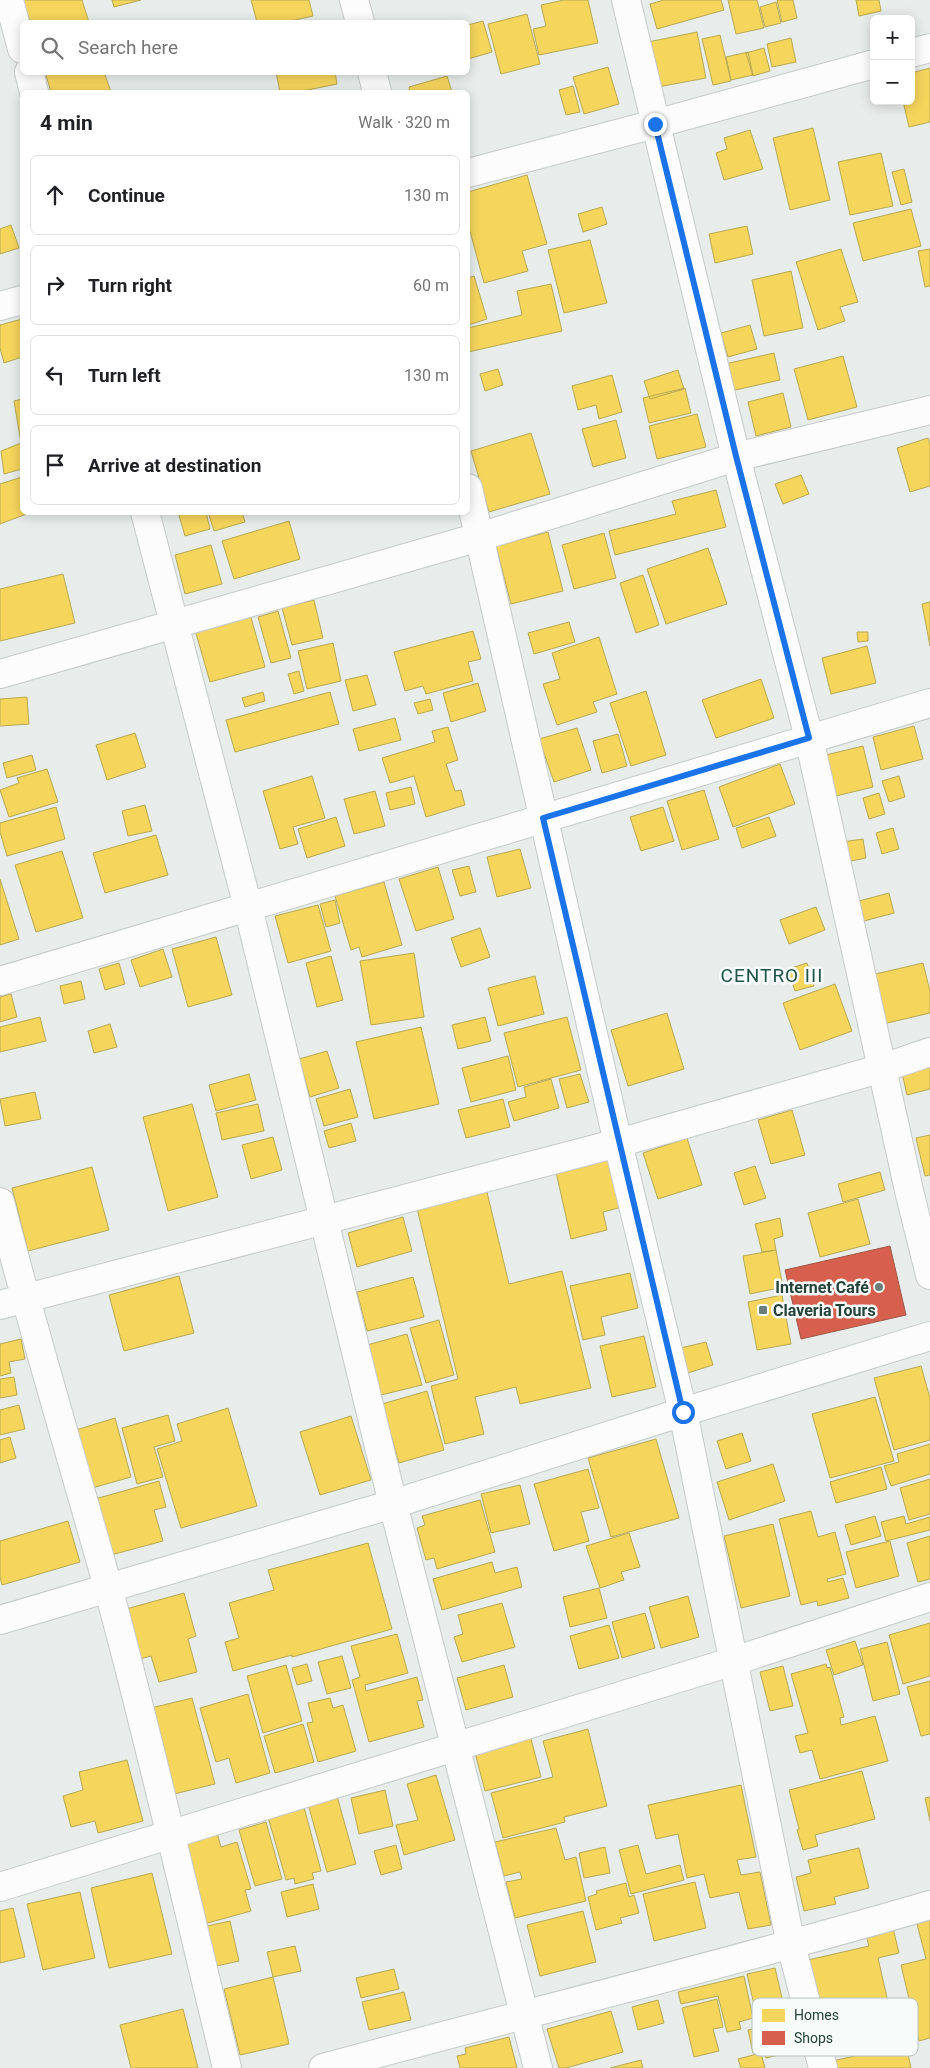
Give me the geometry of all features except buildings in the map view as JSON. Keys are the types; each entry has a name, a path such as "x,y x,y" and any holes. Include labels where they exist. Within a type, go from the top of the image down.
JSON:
{"street":[{"path":"10,0 20,42"},
{"path":"354,0 359,20"},
{"path":"626,0 736,456 809,738 910,1195 930,1274"},
{"path":"915,52 930,48"},
{"path":"470,172 870,65"},
{"path":"29,75 33,90"},
{"path":"373,75 376,90"},
{"path":"0,306 20,301"},
{"path":"0,674 479,537 736,456 930,410"},
{"path":"470,497 618,1143 683,1412 791,1945 804,1998"},
{"path":"146,515 248,907 322,1219 393,1504 538,2068"},
{"path":"0,981 930,703"},
{"path":"12,1302 322,1219 618,1143 883,1068 930,1052"},
{"path":"0,1202 12,1302 108,1588 171,1836 226,2068"},
{"path":"0,1620 393,1504 930,1336"},
{"path":"0,1887 171,1836 734,1661 930,1597"},
{"path":"323,2068 791,1945 930,1905"}],"place":[{"name":"Internet Café","path":"879,1287"},
{"name":"Claveria Tours","path":"763,1310"}],"district":[{"name":"CENTRO III","path":"772,975"}],"route":[{"path":"655,124 736,456 809,738 543,818 618,1143 683,1412"}]}
